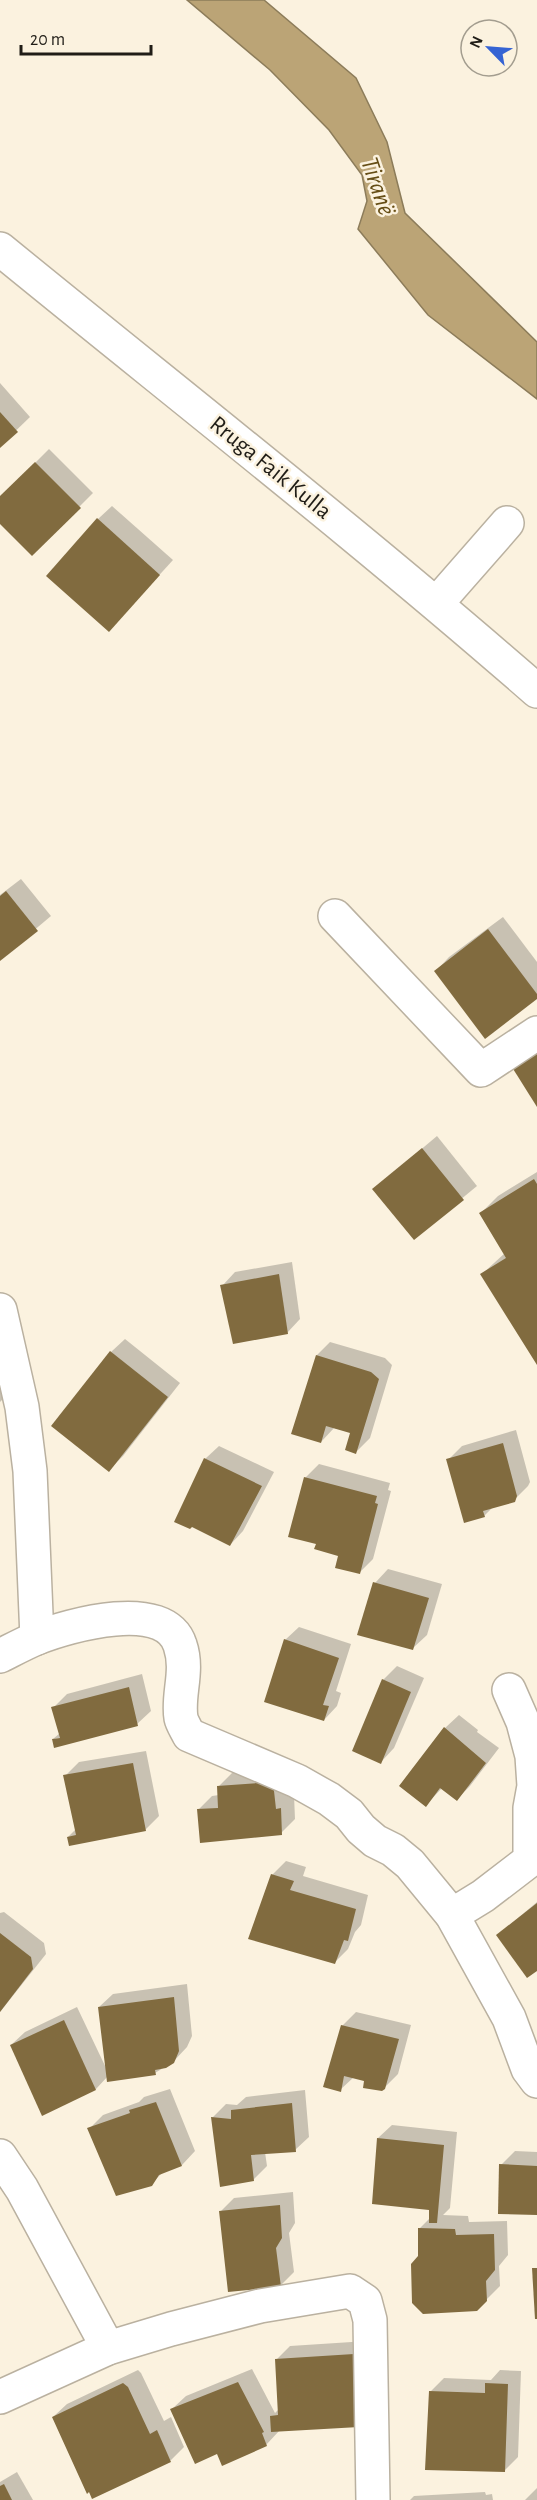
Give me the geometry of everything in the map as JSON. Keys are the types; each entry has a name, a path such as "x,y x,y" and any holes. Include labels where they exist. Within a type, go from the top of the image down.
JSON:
{"street":[{"name":"Rruga Faik Kulla","path":"0,249 281,474 437,603 537,691"},
{"path":"437,603 507,523"},
{"path":"336,916 481,1070 537,1033"},
{"path":"0,1310 22,1407 27,1450 38,1638"},
{"path":"0,1656 38,1638 99,1620 148,1619 168,1628 180,1642 184,1665 181,1718 189,1735 297,1781 330,1799 349,1814 375,1841 393,1850 410,1864 452,1914 509,2018 528,2069 537,2081"},
{"path":"452,1914 483,1896 530,1860 532,1756 509,1690"},
{"path":"0,2156 21,2189 108,2348"},
{"path":"0,2397 108,2348 171,2329 260,2306 350,2292 365,2301 370,2320 372,2500"}],"water":[{"name":"Tiranë","path":"187,0 264,0 356,78 387,142 405,213 537,342 537,399 428,315 358,229 367,201 362,175 329,130 270,70"}],"building":[{"path":"0,412 18,432 0,448"},
{"path":"35,462 81,508 32,556 0,524 0,496"},
{"path":"97,518 160,575 109,632 46,576"},
{"path":"6,891 38,931 0,961 0,896"},
{"path":"488,929 537,994 537,999 485,1039 434,971"},
{"path":"537,1047 537,1107 510,1064"},
{"path":"422,1148 464,1200 414,1240 372,1189"},
{"path":"534,1179 537,1184 537,1365 480,1274 506,1258 479,1213"},
{"path":"279,1274 288,1334 233,1344 220,1285"},
{"path":"110,1351 168,1397 109,1472 51,1426"},
{"path":"316,1355 371,1372 379,1379 356,1454 345,1450 350,1433 326,1426 321,1443 291,1434"},
{"path":"503,1443 517,1496 515,1502 483,1511 485,1517 464,1523 446,1459"},
{"path":"204,1458 262,1486 230,1546 192,1527 190,1529 174,1522"},
{"path":"304,1477 377,1496 375,1503 378,1504 360,1574 335,1568 338,1556 314,1549 316,1544 288,1537"},
{"path":"373,1582 429,1598 413,1650 357,1635"},
{"path":"284,1639 339,1658 323,1705 329,1706 324,1721 264,1702"},
{"path":"382,1679 411,1692 381,1764 352,1751"},
{"path":"129,1687 138,1726 54,1748 52,1739 60,1738 51,1707"},
{"path":"444,1727 486,1763 457,1801 440,1788 426,1807 399,1786"},
{"path":"133,1763 146,1831 69,1846 67,1837 76,1835 63,1775"},
{"path":"273,1782 276,1809 281,1808 282,1835 200,1843 197,1809 218,1808 217,1786"},
{"path":"271,1874 294,1881 290,1890 356,1909 348,1941 344,1940 335,1964 248,1939"},
{"path":"537,1903 537,1971 527,1978 496,1935"},
{"path":"0,1933 31,1957 33,1969 0,2012"},
{"path":"174,1997 179,2051 174,2063 166,2068 155,2070 156,2075 107,2082 98,2007"},
{"path":"64,2020 96,2090 42,2116 10,2045"},
{"path":"341,2025 399,2039 385,2089 382,2091 363,2088 364,2081 344,2076 341,2092 323,2087"},
{"path":"156,2102 182,2166 159,2175 152,2186 116,2196 87,2128 130,2113 129,2110"},
{"path":"292,2103 296,2152 251,2155 254,2181 220,2187 211,2117 231,2119 231,2110"},
{"path":"377,2138 444,2145 437,2223 429,2223 429,2210 372,2204"},
{"path":"499,2164 537,2166 537,2215 498,2214"},
{"path":"280,2205 282,2238 276,2248 281,2287 228,2292 219,2211"},
{"path":"418,2228 455,2229 456,2235 494,2234 495,2270 486,2281 487,2301 477,2311 423,2314 412,2303 411,2264 418,2256"},
{"path":"532,2268 537,2268 537,2319 535,2319"},
{"path":"354,2354 359,2427 271,2432 270,2416 278,2415 275,2359"},
{"path":"238,2382 264,2432 262,2433 267,2446 222,2466 217,2454 195,2464 170,2409"},
{"path":"123,2383 128,2387 150,2434 157,2430 171,2462 92,2499 89,2492 87,2494 52,2417"},
{"path":"485,2383 508,2384 505,2472 425,2470 429,2391 485,2393"},
{"path":"4,2484 12,2500 0,2500 0,2486"}]}
